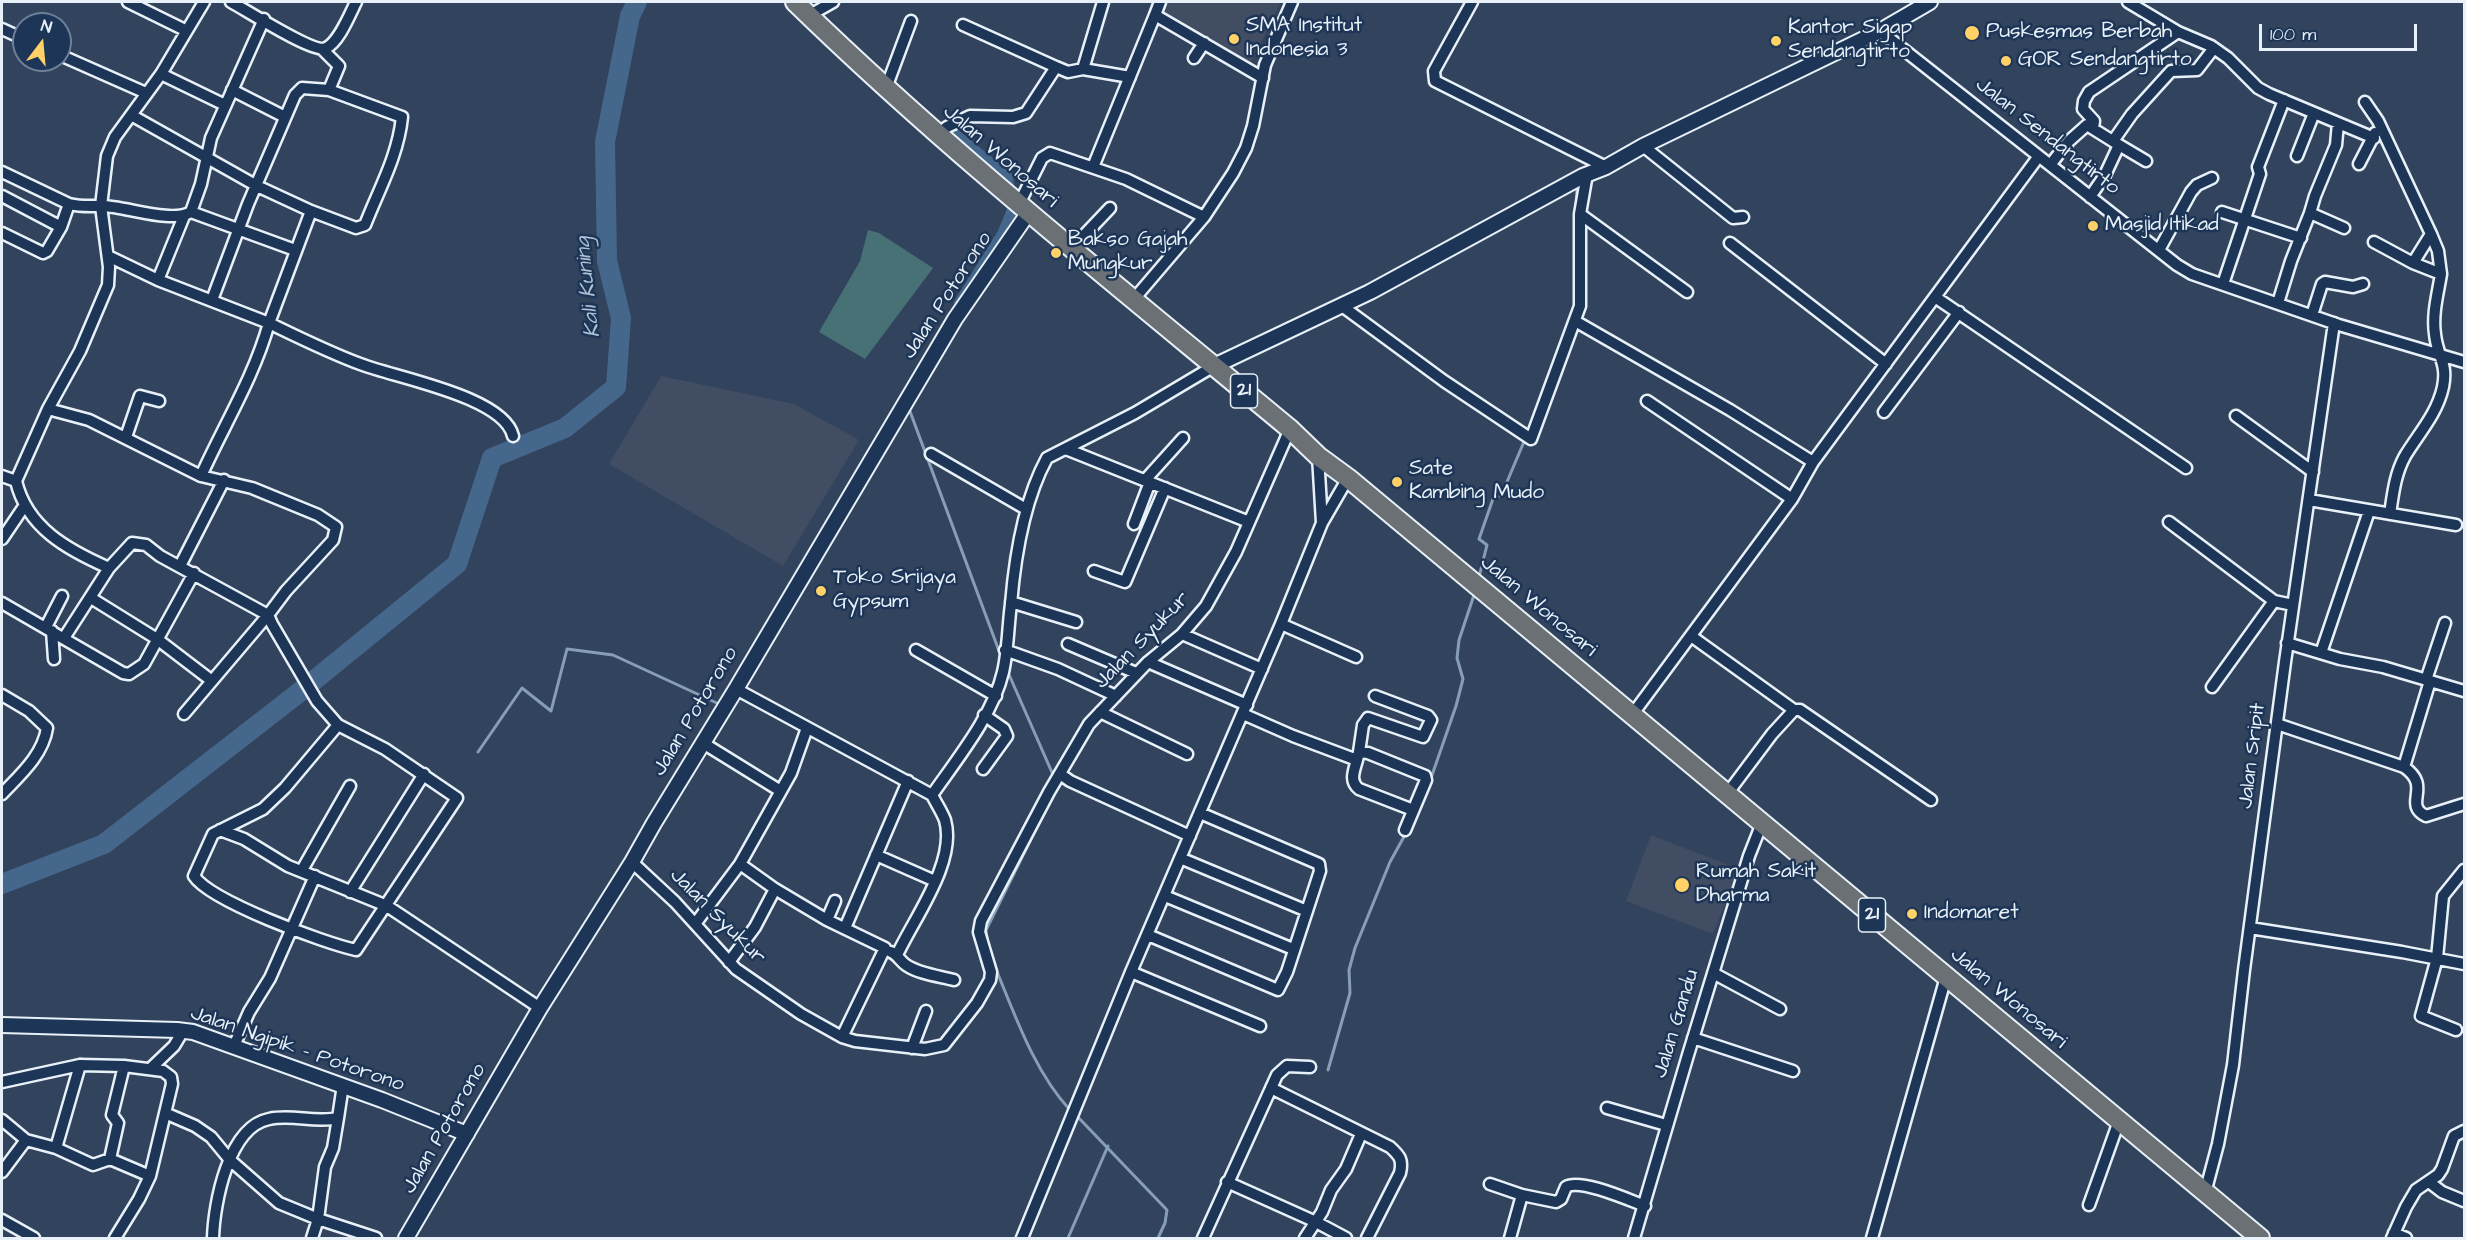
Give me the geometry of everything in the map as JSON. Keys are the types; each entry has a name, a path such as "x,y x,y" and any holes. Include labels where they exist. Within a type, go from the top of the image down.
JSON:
{"highway":[{"name":"Jalan Wonosari","path":"795,2 886,88 1017,202 1290,429 1318,456 1348,478 2260,1239"}],"street":[{"path":"128,2 185,30"},
{"path":"109,568 60,544 45,532 19,494 6,480 80,351 108,285 108,256 101,206 107,156 115,136 160,74 204,2"},
{"path":"231,2 307,45 322,49 339,66 329,90"},
{"path":"322,49 328,47 344,26 356,2"},
{"path":"1083,69 1103,2"},
{"path":"1093,167 1160,2"},
{"path":"1134,299 1204,217 1233,173 1246,148 1253,126 1265,65 1292,2"},
{"path":"1472,2 1434,71 1435,81 1606,167"},
{"path":"932,795 996,696 1003,671 1026,509 1039,472 1052,453 1066,449 1135,413 1214,366 1342,306 1587,174 1606,167 1643,146 1880,31 1928,2"},
{"path":"2128,2 2178,32 2214,48 2258,88 2374,138"},
{"path":"810,15 830,4"},
{"path":"1155,15 1263,78"},
{"path":"158,280 201,184 211,138 264,20"},
{"path":"886,88 911,21"},
{"path":"963,26 1068,72 1083,69 1130,77"},
{"name":"Jalan Sendangtirto","path":"1880,31 2158,250 2192,274 2334,323 2464,362"},
{"path":"2093,128 2094,122 2082,105 2089,92 2178,32"},
{"path":"1194,58 1204,43"},
{"path":"2091,197 2105,175 2116,143 2132,114 2171,71 2197,70 2214,48"},
{"path":"72,60 146,93"},
{"path":"938,134 946,127 970,116 1013,117 1026,113 1056,67"},
{"path":"160,74 225,105"},
{"path":"131,115 205,159 257,186 311,211 356,228 362,228 365,225 394,158 400,138 402,117 329,90 307,87 297,90 285,117 257,186 238,230 212,300"},
{"path":"232,90 285,117"},
{"path":"2223,284 2260,174 2258,167 2284,100"},
{"path":"2365,102 2378,121 2431,234 2438,250 2441,274 2434,324 2439,355 2446,368 2442,389 2428,424 2405,457 2394,483 2390,514"},
{"path":"2297,156 2314,112"},
{"path":"2359,164 2374,138 2378,121"},
{"path":"2278,303 2315,196 2336,145 2338,123"},
{"path":"2050,165 2069,141 2086,126 2146,161"},
{"path":"1643,146 1733,218 1743,217"},
{"path":"1017,202 1046,154 1126,179 1204,217"},
{"path":"1632,715 1792,499 1814,462 2039,156"},
{"path":"2,172 82,208 101,206 187,214 296,250"},
{"path":"1342,306 1444,381 1531,439 1580,306 1580,214 1587,174"},
{"path":"2158,250 2191,192 2197,185 2212,178"},
{"path":"2,196 61,227"},
{"name":"Jalan Potorono","path":"406,1239 540,1008 632,862 955,319 1017,202"},
{"path":"2,233 43,253 47,251 61,227 69,204"},
{"path":"1072,248 1110,208"},
{"path":"201,476 263,345 311,211"},
{"path":"2222,212 2301,238"},
{"path":"2310,213 2344,228"},
{"path":"1580,214 1687,292"},
{"path":"2413,263 2431,234"},
{"path":"2374,242 2413,263 2441,274"},
{"path":"1730,243 1886,364"},
{"path":"108,256 158,280 269,323 323,350 365,366 456,394 500,415 510,426 513,436"},
{"path":"2312,315 2322,284 2325,282 2353,287 2363,284"},
{"path":"1935,297 2186,468"},
{"path":"1884,412 1959,312"},
{"path":"1575,321 1730,410 1814,462"},
{"name":"Jalan Sripit","path":"2205,1193 2218,1144 2233,1065 2293,605 2334,323"},
{"path":"126,437 140,396 159,401"},
{"path":"1647,401 1792,499"},
{"path":"48,409 89,420 201,476 252,488 318,515 336,527 333,540 286,591 184,714"},
{"path":"2236,416 2313,472"},
{"name":"Jalan Syukur","path":"632,862 675,902 729,962 774,998 842,1037 855,1041 925,1049 944,1045 988,986 992,972 981,944 979,932 981,921 1049,792 1089,724 1148,662 1182,634 1206,606 1220,583 1249,522 1290,429"},
{"path":"1134,524 1148,481 1183,438"},
{"path":"1066,449 1249,522"},
{"path":"931,454 1026,509"},
{"path":"1318,456 1322,523"},
{"path":"1022,1239 1131,972 1245,710 1322,523 1348,478"},
{"path":"180,566 224,480"},
{"path":"1094,571 1125,582 1165,488"},
{"path":"2309,501 2456,525"},
{"path":"2,539 25,505"},
{"path":"2321,653 2369,511"},
{"path":"2169,522 2274,601 2293,605"},
{"path":"64,638 109,568 132,543 139,543 268,615 315,697 338,725 385,749 457,798 356,950 338,946 244,909 197,881 194,876 209,840 220,830 263,809 285,788 338,725"},
{"path":"2,603 123,673 129,674 144,664 194,573"},
{"path":"54,659 49,629 62,596"},
{"path":"91,598 157,639 212,681"},
{"path":"2212,687 2274,601"},
{"path":"1011,602 1077,622"},
{"path":"2404,767 2445,623"},
{"path":"1281,624 1356,657"},
{"path":"1182,634 1262,669"},
{"path":"1691,636 1794,710 1800,710 1931,800"},
{"path":"2288,643 2464,691"},
{"path":"1068,644 1136,674"},
{"path":"916,650 996,696"},
{"path":"1005,653 1058,669 1116,696"},
{"path":"1148,662 1293,736 1358,756 1368,753 1427,778 1405,830"},
{"path":"736,689 932,795 945,819 947,833 935,881 897,955"},
{"path":"2,695 29,711 47,728 45,739 38,752 2,794"},
{"path":"1375,696 1428,716 1431,720 1423,737 1368,718 1363,725 1352,780 1353,785 1413,810"},
{"path":"1727,794 1772,734 1794,710"},
{"path":"1100,712 1186,754"},
{"path":"983,769 1007,736 1004,729 984,715"},
{"path":"2277,724 2404,767 2418,780 2416,805 2419,813 2426,816 2464,804"},
{"path":"695,924 740,864 779,790 791,773 807,728"},
{"path":"703,743 779,790"},
{"path":"350,892 424,774"},
{"path":"1060,775 1190,836"},
{"path":"845,928 908,781"},
{"path":"302,870 350,786"},
{"path":"1148,935 1278,990 1287,972 1320,871 1319,864 1200,813"},
{"path":"244,839 248,816"},
{"name":"Jalan Gandu","path":"1635,1239 1666,1125 1749,856 1762,823"},
{"path":"220,830 244,839 288,866 387,906 540,1008"},
{"path":"876,855 935,881"},
{"path":"1180,858 1307,911"},
{"path":"740,864 775,889 828,920 897,955 903,964 954,980"},
{"path":"2456,1030 2421,1017 2437,958 2443,896 2464,870"},
{"path":"234,1046 293,929 315,876"},
{"path":"729,962 756,927 775,889"},
{"path":"1165,896 1293,949"},
{"path":"828,920 835,901"},
{"path":"2250,928 2464,964"},
{"path":"842,1037 885,948"},
{"path":"1131,972 1260,1026"},
{"path":"1713,974 1780,1009"},
{"path":"1872,1239 1946,977"},
{"path":"912,1048 926,1011"},
{"name":"Jalan Ngipik - Potorono","path":"2,1025 183,1031 234,1046 343,1085 467,1134"},
{"path":"150,1069 165,1056 183,1031"},
{"path":"1694,1038 1793,1071"},
{"path":"56,1148 80,1065"},
{"path":"2,1082 80,1065 124,1066 164,1071 172,1080 150,1176 115,1239"},
{"path":"110,1159 118,1123 112,1115 124,1066"},
{"path":"1203,1239 1277,1075 1287,1066 1310,1067"},
{"path":"312,1239 318,1219 325,1167 333,1148 343,1085"},
{"path":"1271,1088 1390,1148 1400,1156 1403,1163 1400,1173 1367,1239"},
{"path":"1607,1108 1666,1125"},
{"path":"165,1113 195,1126 211,1137 230,1160 279,1203 376,1239"},
{"path":"213,1239 215,1207 225,1169 244,1135 262,1121 284,1118 323,1121 338,1118"},
{"path":"2,1120 26,1140 56,1148 93,1165 110,1159 150,1176"},
{"path":"2089,1205 2119,1121"},
{"path":"2406,1239 2393,1236 2406,1207 2416,1190 2429,1182 2442,1169 2454,1136 2464,1131"},
{"path":"1305,1239 1331,1190 1350,1161 1361,1134"},
{"path":"2,1170 26,1140"},
{"path":"1227,1182 1316,1222 1346,1239"},
{"path":"2429,1182 2442,1192 2464,1201"},
{"path":"1490,1184 1522,1195 1556,1202 1561,1199 1566,1187 1574,1184 1645,1206"},
{"path":"1510,1239 1522,1195"},
{"path":"2,1220 34,1239"}],"shaded area":[{"name":"SMA Institut Indonesia 3","path":"1165,2 1281,2 1250,65 1160,12"},
{"path":"661,376 794,404 859,440 783,566 609,464"},
{"name":"Rumah Sakit Dharma","path":"1651,835 1739,869 1713,934 1626,901"}],"green space":[{"path":"868,230 879,233 933,268 865,359 819,332 860,261"}],"waterway":[{"name":"Kali Kuning","path":"2,884 104,844 301,691 457,564 492,458 565,428 616,387 621,318 607,261 605,142 630,16 637,2"},
{"path":"954,133 1008,177 1012,210 1002,234 959,303"},
{"path":"1576,209 1577,186"},
{"path":"908,406 1002,659"},
{"path":"1479,577 1487,545 1479,539 1494,496 1501,496 1526,437"},
{"path":"1430,781 1463,679 1457,658 1459,640 1475,592"},
{"path":"478,752 522,688 551,711 567,649 613,655 719,704"},
{"path":"1007,670 1054,777"},
{"path":"1423,800 1428,787"},
{"path":"988,945 986,930 1051,799"},
{"path":"1328,1070 1350,993 1349,970 1355,948 1390,862 1406,833"},
{"path":"993,962 1035,1059 1045,1077 1070,1110"},
{"path":"1075,1114 1167,1210 1165,1223 1158,1238"},
{"path":"1068,1238 1108,1146"}],"place":[{"name":"Puskesmas Berbah","path":"1972,33"},
{"name":"SMA Institut Indonesia 3","path":"1234,39"},
{"name":"Kantor Sigap Sendangtirto","path":"1776,41"},
{"name":"GOR Sendangtirto","path":"2006,61"},
{"name":"Masjid Itikad","path":"2093,226"},
{"name":"Bakso Gajah Mungkur","path":"1056,253"},
{"name":"Sate Kambing Mudo","path":"1397,482"},
{"name":"Toko Srijaya Gypsum","path":"821,591"},
{"name":"Rumah Sakit Dharma","path":"1682,885"},
{"name":"Indomaret","path":"1912,914"}]}
